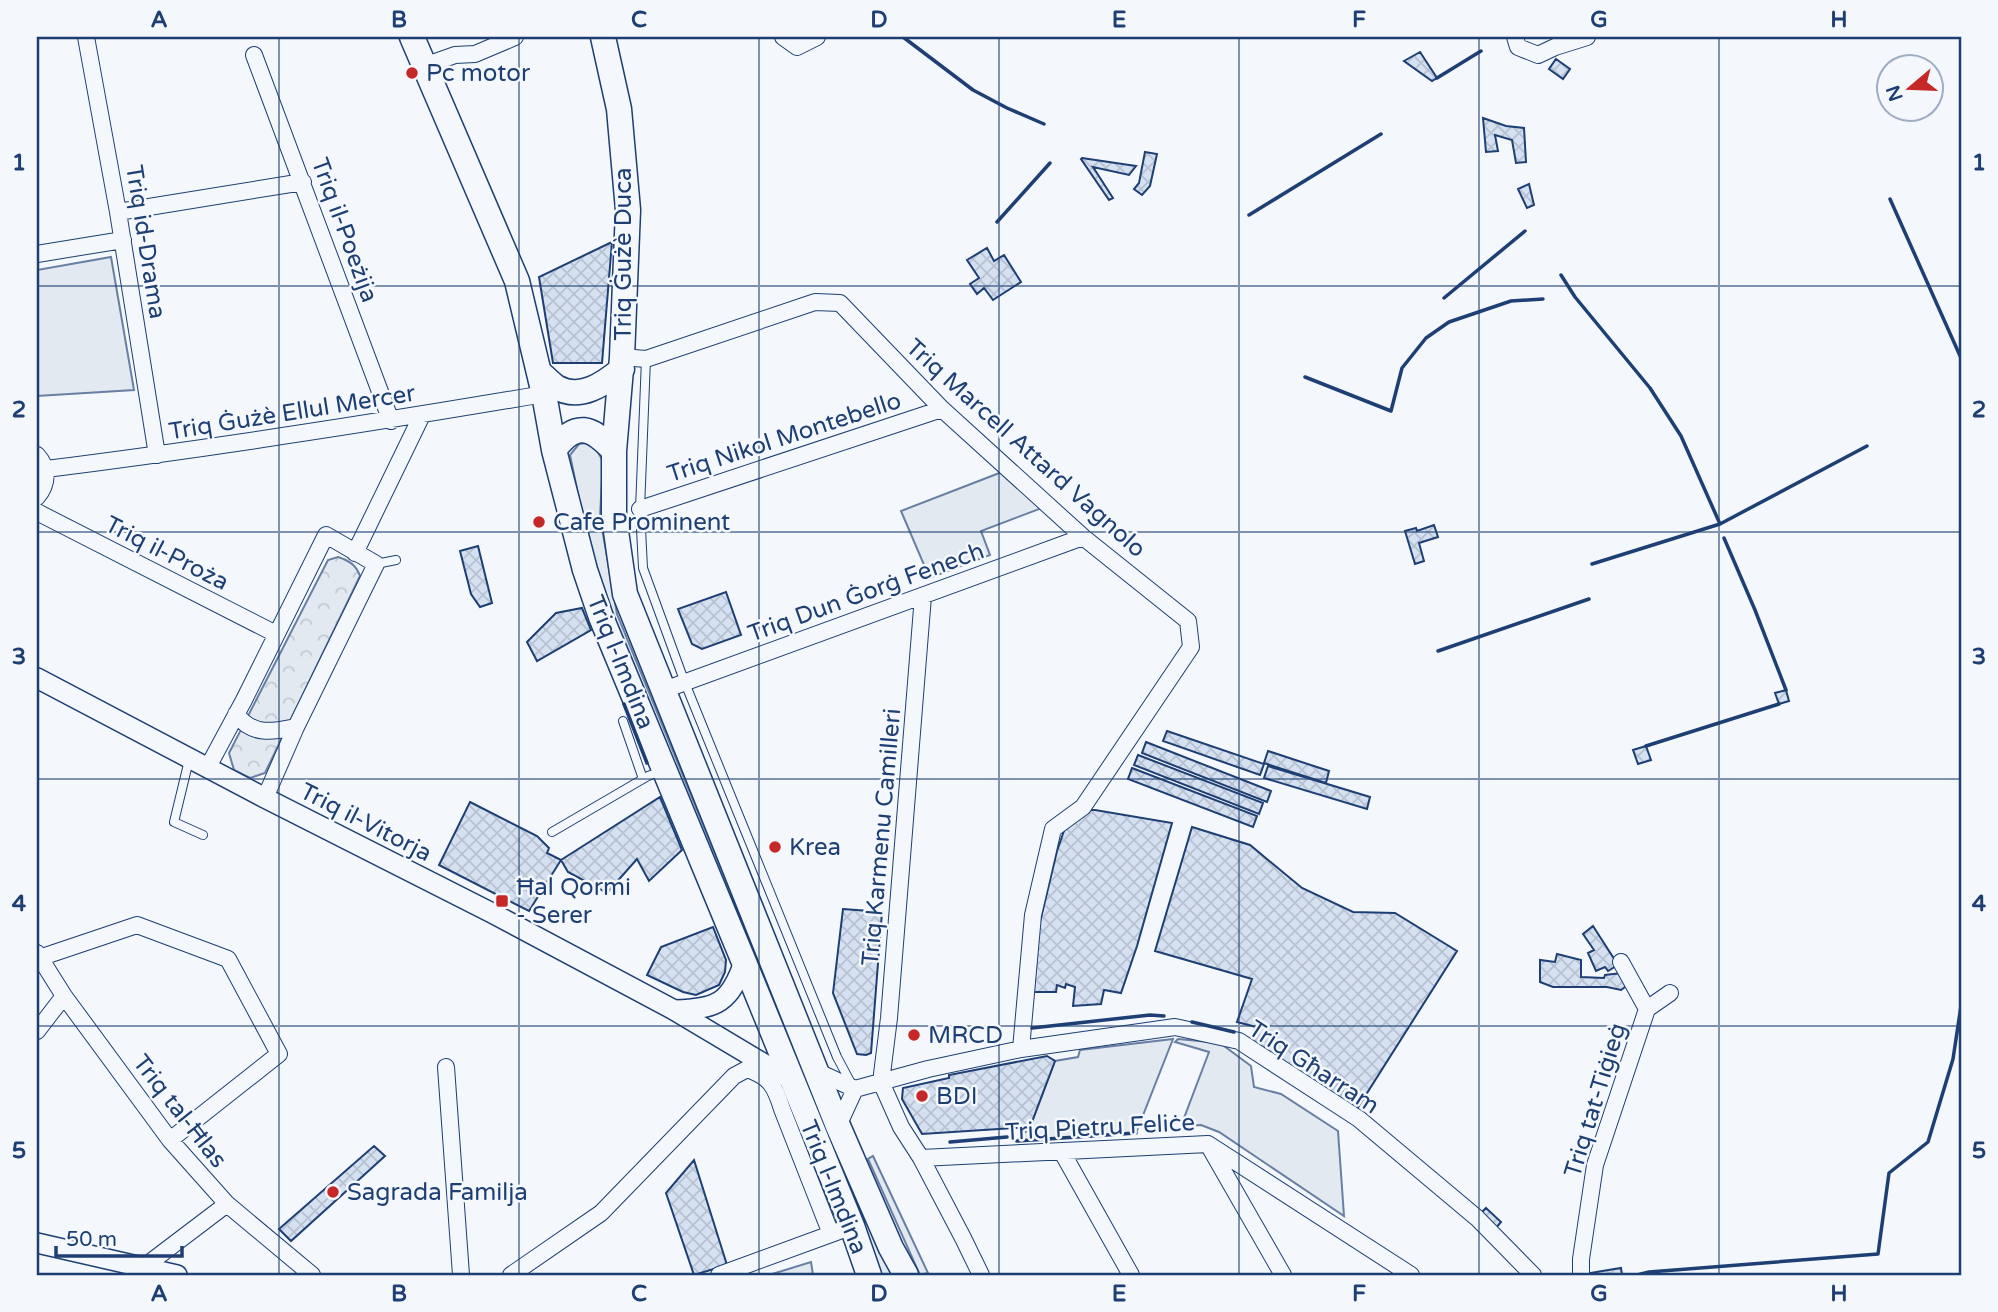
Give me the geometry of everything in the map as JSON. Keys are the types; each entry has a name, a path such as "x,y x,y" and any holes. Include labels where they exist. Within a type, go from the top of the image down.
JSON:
{"highway":[{"name":"Triq l-Imdina","path":"412,37 517,281 542,383 554,450 585,570 654,774 744,962 793,1081 841,1230 865,1271"},
{"name":"Triq Ġużè Duca","path":"606,48 619,109 628,210 630,362 614,451"},
{"path":"542,383 574,393 586,391 605,383 630,362"},
{"path":"554,450 563,438 580,429 601,436 614,451"},
{"name":"Triq l-Imdina","path":"614,451 614,517 625,594 674,687 816,1071 891,1248 906,1275"}],"street":[{"name":"Triq id-Drama","path":"86,37 123,240 157,455"},
{"path":"424,66 456,55 475,54 514,37"},
{"name":"Triq Ġużè Duca","path":"591,37 606,48"},
{"path":"783,37 797,47 817,37"},
{"path":"1515,37 1518,47 1538,55 1587,37"},
{"name":"Triq il-Poeżija","path":"254,55 391,421"},
{"path":"118,212 303,182"},
{"path":"37,254 123,240"},
{"name":"Triq Marcell Attard Vagnolo","path":"630,362 815,302 840,303 942,409 1083,537 1188,621 1191,647 1083,807 1053,829 1033,915 1021,1049"},
{"name":"Triq Ġużè Ellul Mercer","path":"46,469 391,421 542,383"},
{"name":"Triq Nikol Montebello","path":"640,509 942,409"},
{"path":"355,553 422,415"},
{"path":"37,455 46,469 44,489 37,497"},
{"name":"Triq il-Proża","path":"37,512 276,634"},
{"path":"208,767 326,535 376,564 296,727 265,798"},
{"name":"Triq Dun Ġorġ Fenech","path":"674,687 1083,537"},
{"name":"Triq Karmenu Camilleri","path":"881,1082 889,1018 923,596"},
{"name":"Triq il-Vitorja","path":"37,678 674,1010 793,1081"},
{"path":"236,714 243,724 270,733 296,727"},
{"path":"38,956 137,925 228,959 279,1054 170,1140"},
{"name":"Triq tal-Ħlas","path":"38,956 64,996 170,1140 227,1204 312,1275"},
{"path":"674,1010 694,1010 719,1003 727,996 744,962"},
{"path":"1621,962 1647,1009"},
{"name":"Triq tat-Tiġieġ","path":"1581,1275 1595,1165 1647,1009 1670,993"},
{"path":"37,1031 64,996"},
{"name":"Triq Għarram","path":"855,1089 928,1069 1021,1049 1175,1027 1239,1041 1359,1119 1477,1218 1533,1275"},
{"path":"446,1067 461,1275"},
{"path":"511,1275 601,1213 734,1076 747,1069 762,1075 776,1089 841,1230 719,1275"},
{"path":"816,1071 855,1089 838,1126"},
{"path":"881,1082 901,1127 921,1158 981,1275"},
{"path":"1208,1144 1283,1275"},
{"name":"Triq Pietru Feliċe","path":"921,1158 1208,1144 1410,1275"},
{"path":"1062,1152 1131,1275"},
{"path":"144,1267 227,1204"},
{"path":"37,1243 177,1275"}],"lane":[{"name":"Triq l-Imdina","path":"630,362 643,568 674,687 837,1057 855,1089"},
{"path":"376,564 396,560"},
{"path":"552,832 654,774 624,721"},
{"path":"189,757 174,822 203,835"}],"green space":[{"path":"111,257 134,390 37,396 37,270"},
{"path":"592,442 603,461 600,517 617,614 735,903 894,1275 879,1275 593,566 570,455 579,444"},
{"path":"1002,472 1042,508 981,531 990,555 927,579 928,574 901,511"},
{"path":"338,557 352,564 360,576 265,773 250,778 234,770 229,753 328,560"},
{"path":"1173,1039 1136,1133 1017,1141 1030,1127 1055,1061 1078,1057 1080,1050"},
{"path":"1178,1039 1220,1043 1251,1066 1254,1087 1281,1094 1338,1131 1344,1216 1219,1132 1201,1125 1181,1126 1209,1052 1175,1042"},
{"path":"873,1156 928,1273 920,1275 868,1159"},
{"path":"811,1262 813,1275 769,1275"}],"building":[{"path":"1420,52 1437,78 1432,81 1404,61"},
{"path":"1556,59 1570,69 1563,79 1549,69"},
{"path":"1483,118 1506,126 1524,128 1526,162 1516,163 1512,140 1495,135 1498,151 1486,152"},
{"path":"1145,152 1157,154 1150,186 1142,195 1134,189 1139,183"},
{"path":"1082,158 1136,166 1129,175 1093,167 1113,198 1109,200"},
{"path":"1529,184 1534,205 1527,208 1518,189"},
{"path":"612,242 602,363 553,363 539,277"},
{"path":"987,248 994,261 1004,255 1021,282 993,300 984,288 977,294 970,284 979,278 967,260"},
{"path":"1434,525 1438,537 1419,543 1424,561 1415,564 1405,531 1416,528 1417,531"},
{"path":"478,546 492,603 480,607 471,594 460,551"},
{"path":"726,592 741,635 702,649 692,644 678,609"},
{"path":"582,608 591,630 537,661 527,642 556,613"},
{"path":"1786,690 1789,701 1779,704 1775,693"},
{"path":"1167,731 1264,764 1260,775 1163,741"},
{"path":"1146,742 1271,791 1267,802 1142,753"},
{"path":"1646,746 1651,760 1638,764 1633,750"},
{"path":"1268,751 1329,771 1326,783 1264,763"},
{"path":"1138,755 1263,803 1259,814 1134,765"},
{"path":"1268,766 1370,797 1367,809 1264,778"},
{"path":"1132,768 1257,816 1253,827 1128,779"},
{"path":"660,797 682,850 649,881 637,859 607,893 568,872 561,860"},
{"path":"470,802 537,836 549,848 547,853 561,860 529,911 439,865"},
{"path":"1086,810 1172,823 1121,993 1104,990 1101,1004 1073,1006 1075,987 1057,985 1056,992 1034,992 1035,943 1066,825"},
{"path":"1192,827 1250,845 1302,888 1353,912 1395,913 1457,951 1355,1112 1250,1039 1256,1027 1237,1022 1252,979 1155,951"},
{"path":"843,909 882,912 871,1053 866,1055 857,1054 833,993"},
{"path":"1593,926 1618,965 1608,971 1605,967 1596,971 1588,953 1594,950 1583,934"},
{"path":"713,927 726,960 725,972 719,985 696,995 683,992 647,975 661,947"},
{"path":"1557,954 1581,960 1581,977 1604,978 1605,975 1622,973 1629,984 1621,990 1607,987 1553,987 1540,982 1540,960 1555,962"},
{"path":"1047,1056 1055,1061 1030,1127 922,1134 902,1099 903,1088 949,1078 949,1075"},
{"name":"Sagrada Familja","path":"374,1146 385,1156 291,1241 279,1229"},
{"path":"694,1160 727,1265 694,1275 666,1193"},
{"path":"1486,1208 1501,1222 1495,1229 1480,1214"},
{"path":"1621,1268 1622,1275 1584,1275 1584,1274"}],"wall":[{"path":"903,37 973,90 1044,124"},
{"path":"1437,78 1481,51"},
{"path":"1249,215 1381,134"},
{"path":"997,222 1050,163"},
{"path":"1890,199 1961,358"},
{"path":"1444,298 1525,231"},
{"path":"1561,275 1575,297 1650,388 1681,436 1720,524"},
{"path":"1305,377 1391,411 1402,368 1426,338 1449,322 1511,301 1543,299"},
{"path":"1592,564 1720,524 1867,446"},
{"path":"1724,538 1786,690"},
{"path":"1438,651 1589,599"},
{"path":"624,704 647,763"},
{"path":"1646,746 1779,704"},
{"path":"1637,1275 1878,1254 1889,1173 1928,1142 1953,1059 1961,1006"},
{"path":"1032,1028 1150,1015 1164,1016"},
{"path":"1192,1022 1234,1032"},
{"path":"1017,1141 1136,1133"},
{"path":"950,1142 1007,1137"}],"place":[{"name":"Pc motor","path":"412,73"},
{"name":"Cafe Prominent","path":"539,522"},
{"name":"Krea","path":"775,847"},
{"name":"Ħal Qormi - Serer","path":"502,901"},
{"name":"MRCD","path":"914,1035"},
{"name":"BDI","path":"922,1096"},
{"name":"Sagrada Familja","path":"333,1192"}]}
